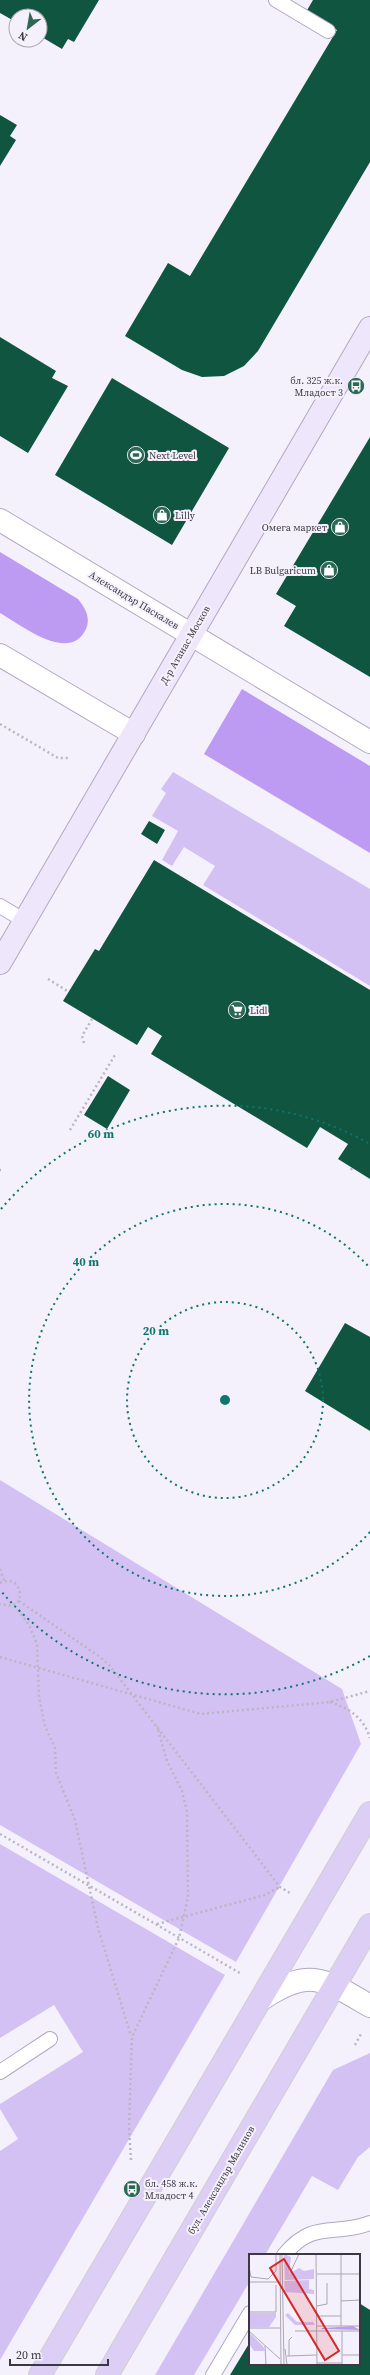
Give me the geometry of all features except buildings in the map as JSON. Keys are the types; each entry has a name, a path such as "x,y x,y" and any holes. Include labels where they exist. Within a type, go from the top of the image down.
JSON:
{"main road":[{"path":"40,2375 262,2000 370,1813"},
{"name":"бул. Александър Малинов","path":"107,2375 370,1925"}],"street":[{"name":"Д-р Атанас Москов","path":"0,963 370,328"},
{"name":"Александър Паскалев","path":"0,520 370,742"},
{"path":"0,655 134,734"},
{"path":"262,2000 283,1985 299,1980 316,1980 334,1985 370,2006"}],"lane":[{"path":"276,0 293,4 328,30"},
{"path":"0,906 25,921"},
{"path":"0,2072 50,2040"},
{"path":"285,2254 296,2241 310,2233 345,2229 370,2223"},
{"path":"213,2375 249,2315"}],"path":[{"path":"0,724 58,758 70,758"},
{"path":"48,979 69,992"},
{"path":"84,1043 82,1036 92,1019"},
{"path":"70,1130 115,1055"},
{"path":"0,1569 4,1581"},
{"path":"0,1583 4,1581 17,1584 21,1592 18,1601 8,1607 0,1604"},
{"path":"18,1601 100,1657 133,1695 280,1887 287,1891"},
{"path":"18,1610 29,1625 37,1644 39,1697 45,1726 55,1748 56,1773 74,1820 109,1968 132,2037 129,2128 131,2160"},
{"path":"0,1657 201,1714 330,1702 370,1691"},
{"path":"330,1702 347,1708 358,1717 370,1738"},
{"path":"132,2037 179,1938 185,1917 188,1897 187,1812 182,1791 167,1761 157,1726"},
{"path":"0,1834 240,1973"},
{"path":"156,1925 265,1895 280,1887"},
{"path":"355,2046 360,2034"}],"shaded area":[{"path":"0,552 78,599 85,609 88,617 86,629 79,639 69,643 45,639 32,633 0,613"},
{"path":"242,689 370,766 370,853 204,754"},
{"path":"173,772 370,889 370,986 203,885 215,866 184,847 172,866 162,860 178,831 152,816 166,793 161,789"},
{"path":"0,1480 342,1689 361,1744 236,1962 0,1825"},
{"path":"0,1844 225,1975 0,2360 0,2151 18,2139 0,2109 0,2104 83,2052 54,2005 0,2038"},
{"path":"370,2053 370,2147 358,2157 338,2190 312,2176 266,2254 249,2254 249,2283 194,2375 155,2375 333,2070"}],"place":[{"name":"бл. 325 ж.к. Младост 3","path":"356,386"},
{"name":"Next Level","path":"136,455"},
{"name":"Lilly","path":"162,515"},
{"name":"Омега маркет","path":"340,527"},
{"name":"LB Bulgaricum","path":"329,570"},
{"name":"Lidl","path":"237,1010"},
{"name":"бл. 458 ж.к. Младост 4","path":"132,2189"}]}
